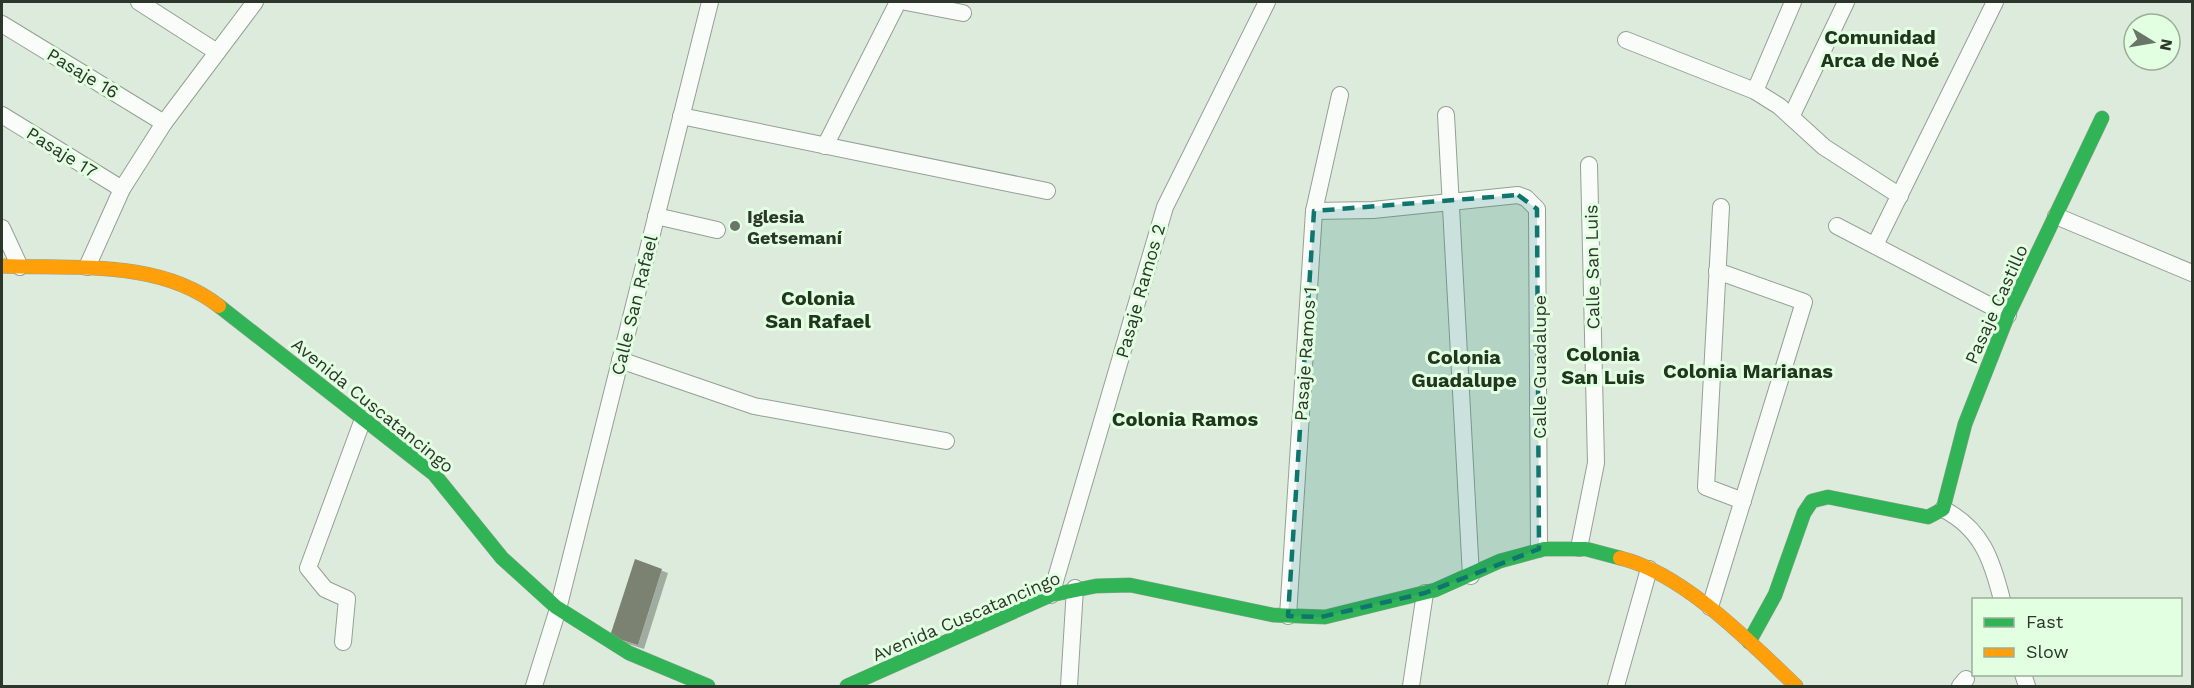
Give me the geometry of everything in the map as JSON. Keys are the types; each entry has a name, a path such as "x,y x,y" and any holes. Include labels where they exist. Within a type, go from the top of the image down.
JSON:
{"street":[{"path":"139,2 217,52"},
{"path":"87,267 122,189 164,123 255,2"},
{"name":"Calle San Rafael","path":"534,687 558,609 710,2"},
{"path":"825,146 898,2"},
{"path":"906,2 963,13"},
{"name":"Pasaje Ramos 2","path":"1051,595 1165,207 1267,2"},
{"path":"1755,91 1793,2"},
{"path":"1791,117 1846,2"},
{"path":"1875,245 1995,2"},
{"name":"Pasaje 16","path":"2,24 164,123"},
{"path":"1626,40 1755,91 1791,117 1824,147 1900,196"},
{"name":"Pasaje Ramos 1","path":"1288,616 1314,211 1340,95"},
{"name":"Pasaje 17","path":"2,115 122,189"},
{"path":"1446,115 1471,576"},
{"path":"681,117 1047,191"},
{"name":"Pasaje Castillo","path":"1942,510 1965,424 2008,315 2102,117"},
{"name":"Calle San Luis","path":"1579,548 1596,463 1590,165"},
{"name":"Calle Guadalupe","path":"1451,202 1518,195 1532,203 1537,209 1539,221 1539,549"},
{"path":"1314,211 1373,210 1451,202"},
{"path":"1721,207 1706,487 1743,501"},
{"path":"656,216 717,230"},
{"path":"2056,216 2193,273"},
{"path":"1837,226 2008,315"},
{"path":"2,228 20,267"},
{"name":"Avenida Cuscatancingo","path":"2,266 87,267 157,276 193,288 434,474 457,498 507,562 558,609 620,651 669,673 708,687"},
{"path":"1710,607 1804,302 1717,271"},
{"path":"620,360 754,406 946,441"},
{"path":"343,642 347,599 325,589 308,568 363,419"},
{"path":"1749,642 1775,595 1804,513 1812,501 1828,497 1928,517 1942,510 1955,515 1983,544 1992,560 2002,598"},
{"name":"Avenida Cuscatancingo","path":"847,687 1051,595 1076,588 1139,585 1229,606 1288,616 1321,618 1425,594 1471,576 1499,561 1539,549 1579,548 1612,555 1649,568 1682,586 1710,607 1797,687"},
{"path":"1616,687 1649,568"},
{"path":"1069,687 1076,588"},
{"path":"1411,687 1425,594"}],"highlighted area":[{"path":"1518,195 1537,209 1539,549 1425,593 1321,617 1288,616 1314,211"}],"building":[{"path":"635,559 662,569 638,645 610,636"}],"traffic: fast":[{"path":"1749,642 1775,595 1804,513 1812,501 1828,497 1928,517 1943,509 1965,424 2008,315 2102,118"},
{"path":"219,306 434,474 502,558 556,607 629,653 708,686"},
{"path":"847,686 1051,595 1096,586 1130,585 1273,615 1325,617 1435,590 1500,561 1544,549 1586,549 1620,558"}],"traffic: slow":[{"path":"2,266 86,268 143,273 170,280 195,291 219,306"},
{"path":"1620,558 1644,566 1691,593 1737,630 1796,686"}],"place":[{"name":"Iglesia Getsemaní","path":"735,226"}],"district":[{"name":"Comunidad Arca de Noé","path":"1880,48"},
{"name":"Colonia San Rafael","path":"818,310"},
{"name":"Colonia San Luis","path":"1603,366"},
{"name":"Colonia Guadalupe","path":"1464,368"},
{"name":"Colonia Marianas","path":"1748,371"},
{"name":"Colonia Ramos","path":"1185,419"}]}
